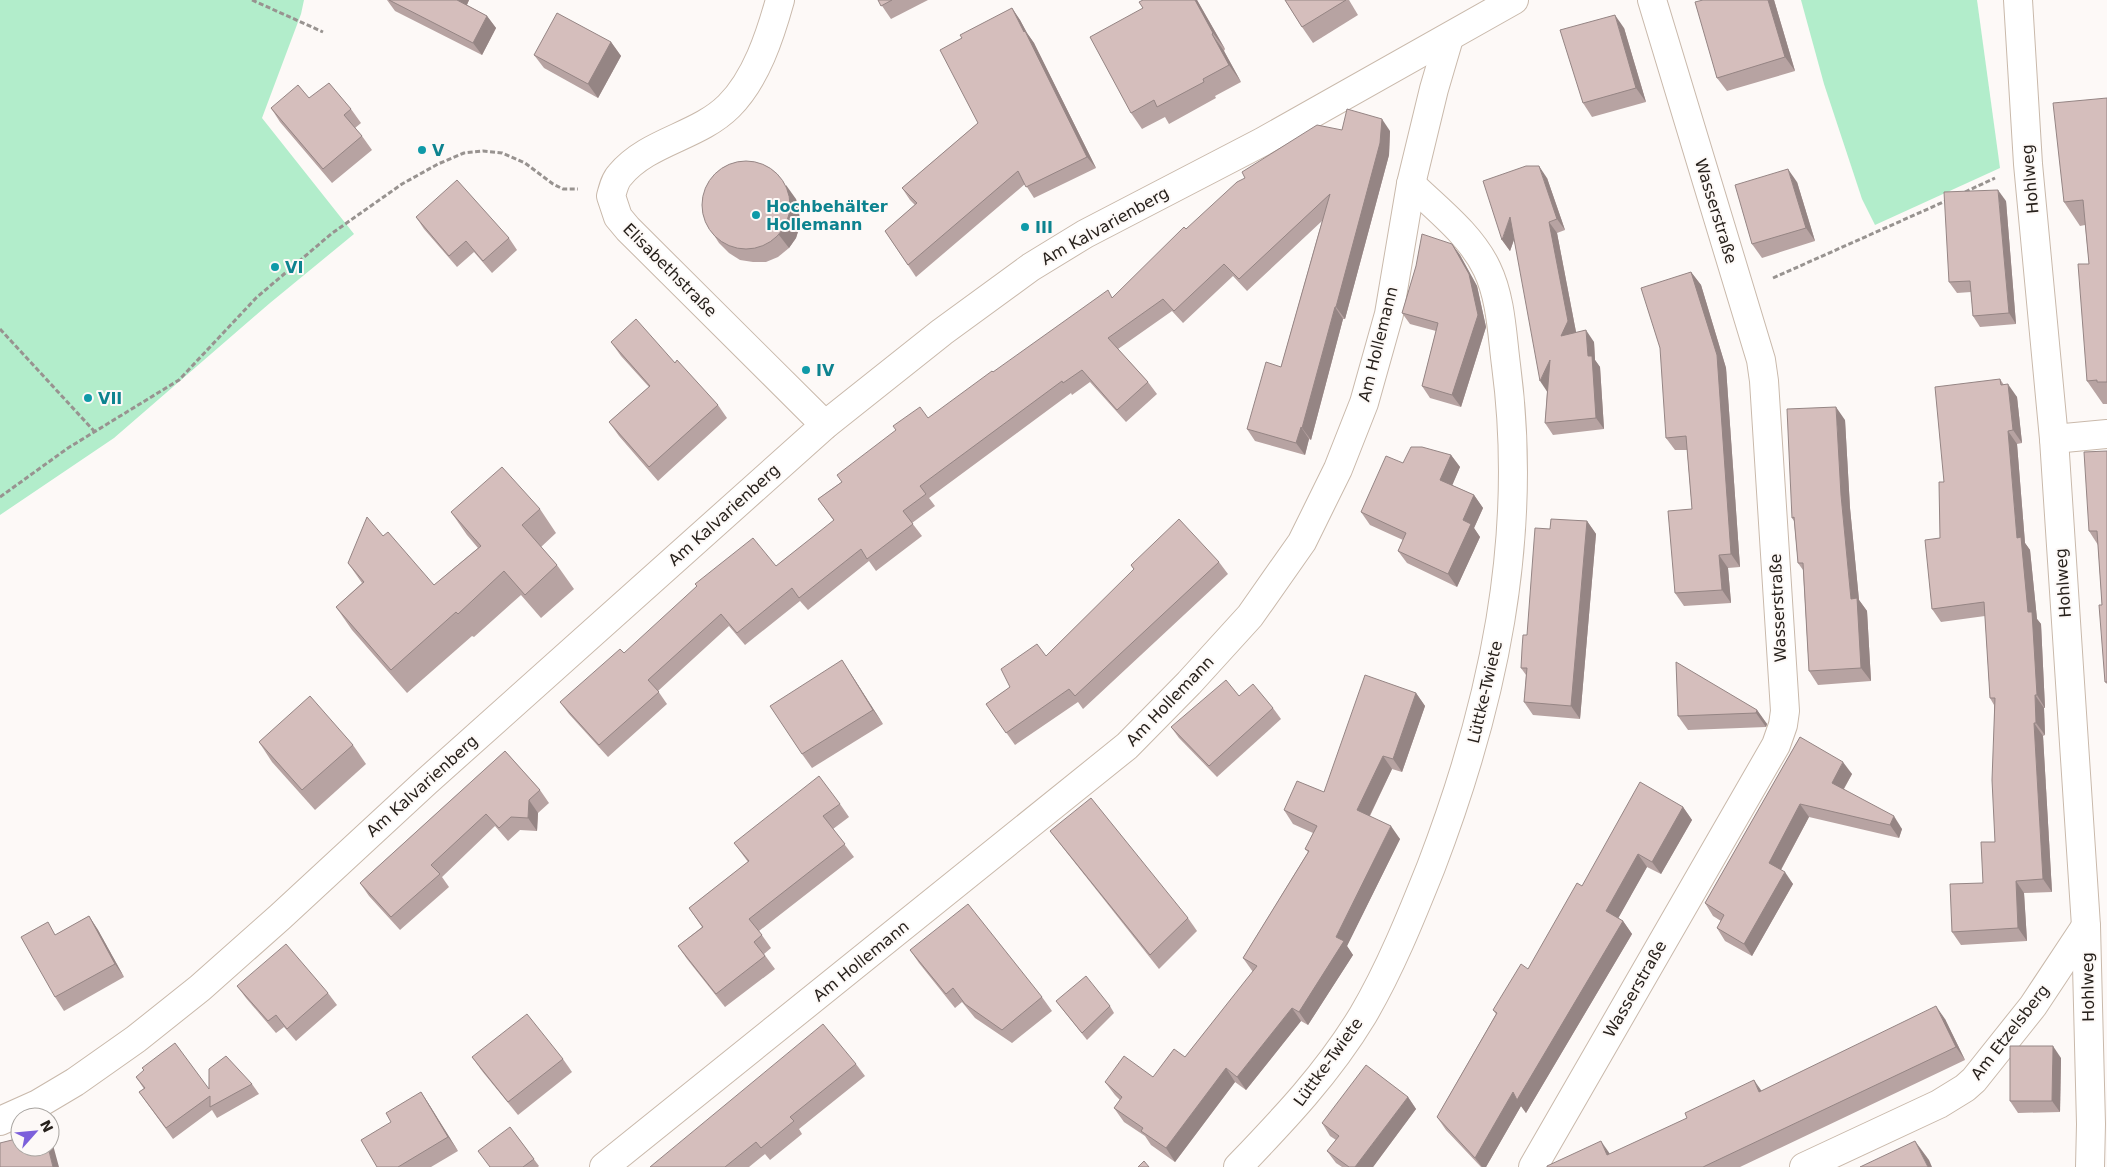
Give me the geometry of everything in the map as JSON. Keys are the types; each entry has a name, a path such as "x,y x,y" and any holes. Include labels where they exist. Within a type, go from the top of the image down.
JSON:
{"street":[{"name":"Elisabethstraße","path":"780,0 764,48 737,97 712,119 647,152 619,175 611,196 618,217 628,229 825,426"},
{"name":"Am Kalvarienberg","path":"0,1121 38,1104 83,1077 136,1039 200,988 426,782 825,426 942,332 1056,251 1085,234 1262,142 1514,0"},
{"name":"Wasserstraße","path":"1533,1167 1776,745 1784,725 1764,382 1756,343 1652,0"},
{"name":"Hohlweg","path":"2018,0 2028,164 2054,438 2086,926 2091,1124 2090,1167"},
{"name":"Am Hollemann","path":"604,1167 1127,746 1184,689 1250,616 1302,542 1338,469 1364,403 1389,314 1411,184 1434,89 1449,38"},
{"name":"Lüttke-Twiete","path":"1238,1167 1302,1100 1357,1024 1378,989 1419,897 1452,812 1484,705 1502,618 1512,534 1514,456 1511,403 1498,304 1493,284 1479,254 1458,229 1411,184"},
{"path":"2054,438 2107,434"},
{"name":"Am Etzelsberg","path":"1804,1167 1938,1104 1965,1088 1983,1069 2033,1006 2086,926"}],"path":[{"path":"252,0 323,32"},
{"path":"0,497 68,448 179,380 256,298 331,234 402,184 449,158 464,153 483,151 502,153 525,163 553,184 563,189 572,190 586,186"},
{"path":"1740,292 2028,164"},
{"path":"0,329 95,432"}],"green space":[{"path":"0,0 304,0 301,14 262,118 354,234 270,303 114,438 0,515"},
{"path":"1801,0 1977,0 2000,168 1875,225 1862,199 1824,84"}],"building":[{"path":"389,0 457,0 487,16 473,43"},
{"path":"878,0 892,0 881,6"},
{"path":"1143,0 1195,0 1229,65 1203,79 1204,82 1157,107 1154,100 1131,113 1090,37 1143,8 1139,2"},
{"path":"1285,0 1346,0 1302,27"},
{"path":"1703,0 1768,0 1785,57 1717,78 1695,2"},
{"path":"1012,8 1087,157 1026,187 1018,171 908,265 885,231 917,203 902,188 978,123 940,50 962,38 960,35"},
{"path":"557,13 611,42 588,84 534,55"},
{"path":"1615,15 1636,88 1583,103 1560,30"},
{"path":"329,83 351,109 344,115 362,136 323,169 271,108 298,85 309,98"},
{"path":"2107,98 2107,382 2097,382 2097,380 2087,381 2078,264 2089,264 2083,200 2064,202 2053,103"},
{"path":"1347,109 1382,119 1380,143 1336,307 1302,428 1296,443 1247,429 1266,362 1281,367 1330,194 1239,279 1224,264 1174,311 1163,299 1108,338 1148,382 1117,410 1082,370 1063,383 1062,381 920,486 926,494 903,511 913,524 867,559 861,549 799,598 792,588 737,633 721,614 648,680 659,692 599,745 560,702 620,649 624,653 697,586 695,584 753,538 776,566 834,520 818,499 842,482 837,475 896,430 893,426 920,407 928,418 1108,290 1112,298 1184,227 1186,229 1237,182 1245,178 1242,172 1317,125 1342,130"},
{"name":"Hochbehälter Hollemann","path":"746,161 763,164 777,174 787,188 790,205 787,222 777,236 763,246 746,249 729,246 715,236 705,222 702,205 705,188 715,174 729,164"},
{"path":"1526,166 1539,166 1557,219 1549,222 1568,321 1561,336 1586,330 1588,356 1592,356 1596,418 1545,423 1550,360 1540,381 1510,217 1502,240 1483,181"},
{"path":"1788,169 1806,228 1752,244 1735,185"},
{"path":"457,180 509,238 483,261 466,241 449,256 416,217"},
{"path":"1998,190 2009,313 1973,316 1970,281 1949,282 1944,192"},
{"path":"1422,234 1452,244 1469,274 1478,315 1452,395 1422,386 1438,323 1402,313 1416,266"},
{"path":"1691,272 1717,355 1731,554 1719,555 1722,590 1675,593 1668,511 1692,509 1686,436 1666,438 1660,348 1641,288"},
{"path":"636,319 675,363 677,360 718,405 649,467 609,422 650,386 611,342"},
{"path":"2000,379 2001,385 2008,384 2013,430 2008,431 2017,538 2021,537 2028,612 2032,612 2037,695 2035,695 2036,723 2034,723 2043,879 2016,881 2018,928 1952,932 1950,884 1983,883 1981,842 1995,842 1992,780 1995,698 1990,698 1984,602 1932,609 1925,540 1940,538 1939,482 1944,482 1935,387"},
{"path":"1836,407 1841,495 1851,599 1857,598 1861,668 1809,671 1803,563 1798,563 1794,517 1792,518 1787,409"},
{"path":"1411,447 1422,447 1451,455 1440,480 1474,495 1463,520 1471,524 1448,574 1398,551 1406,533 1361,512 1386,456 1403,463"},
{"path":"2107,451 2107,682 2105,682 2099,605 2102,605 2097,531 2089,531 2084,452"},
{"path":"502,467 540,509 522,525 557,565 525,595 504,571 458,614 456,612 391,670 336,607 364,582 348,563 367,517 383,536 388,532 434,585 481,546 451,512"},
{"path":"1179,519 1219,562 1075,696 1069,689 1006,733 986,704 1010,687 1001,669 1037,644 1046,656 1134,569 1131,565"},
{"path":"1551,519 1587,521 1571,706 1524,702 1527,668 1521,668 1522,649 1523,635 1527,635 1535,528 1550,529"},
{"path":"842,660 873,710 802,754 770,706"},
{"path":"1676,662 1757,710 1756,713 1678,716"},
{"path":"1365,675 1416,693 1393,759 1383,756 1357,810 1391,826 1336,937 1344,941 1299,1012 1292,1008 1237,1077 1226,1068 1166,1148 1141,1131 1143,1128 1114,1108 1122,1097 1105,1082 1124,1056 1153,1077 1174,1049 1185,1057 1257,966 1243,958 1309,851 1305,849 1317,826 1284,810 1297,781 1324,792"},
{"path":"1226,680 1239,696 1253,684 1273,708 1209,766 1171,727"},
{"path":"310,696 353,745 302,790 259,742"},
{"path":"1800,737 1843,762 1832,783 1894,816 1890,825 1800,804 1769,863 1785,872 1744,944 1717,928 1724,915 1705,903"},
{"path":"505,751 540,790 529,800 528,818 511,817 499,828 486,814 431,865 440,874 391,917 360,883"},
{"path":"819,776 840,804 823,816 845,844 749,919 762,935 754,942 765,956 716,994 678,946 703,927 689,908 749,861 734,843"},
{"path":"1640,782 1683,807 1652,862 1638,854 1606,911 1623,921 1517,1100 1513,1092 1475,1158 1437,1117 1497,1013 1493,1010 1521,964 1528,969 1577,883 1582,886"},
{"path":"1091,798 1188,918 1150,955 1050,831"},
{"path":"968,904 1042,997 1002,1030 965,1004 953,988 946,994 910,950"},
{"path":"89,916 115,964 55,997 21,937 48,922 55,935"},
{"path":"286,944 328,993 287,1029 276,1015 268,1021 237,986"},
{"path":"1086,976 1110,1006 1082,1033 1056,1001"},
{"path":"1936,1006 1956,1047 1703,1167 1547,1167 1601,1141 1607,1155 1687,1118 1685,1113 1754,1080 1759,1092"},
{"path":"527,1014 563,1059 508,1102 472,1057"},
{"path":"823,1024 856,1064 790,1117 794,1121 761,1148 756,1142 725,1167 650,1167"},
{"path":"175,1043 209,1089 209,1069 226,1056 252,1084 210,1107 210,1096 166,1128 139,1092 145,1088 136,1077 144,1070 142,1068"},
{"path":"2010,1046 2053,1046 2052,1101 2010,1101"},
{"path":"1366,1065 1408,1097 1355,1167 1349,1167 1327,1151 1339,1136 1322,1123"},
{"path":"421,1092 448,1137 398,1167 377,1167 361,1140 391,1122 386,1113"},
{"path":"510,1127 534,1159 523,1167 490,1167 478,1151"},
{"path":"10,1140 10,1157 50,1157 53,1167 0,1167 0,1143"},
{"path":"1915,1141 1928,1167 1860,1167"},
{"path":"1144,1161 1149,1167 1138,1167"}],"place":[{"name":"V","path":"422,150"},
{"name":"Hochbehälter Hollemann","path":"756,215"},
{"name":"III","path":"1025,227"},
{"name":"VI","path":"275,267"},
{"name":"IV","path":"806,370"},
{"name":"VII","path":"88,398"}]}
